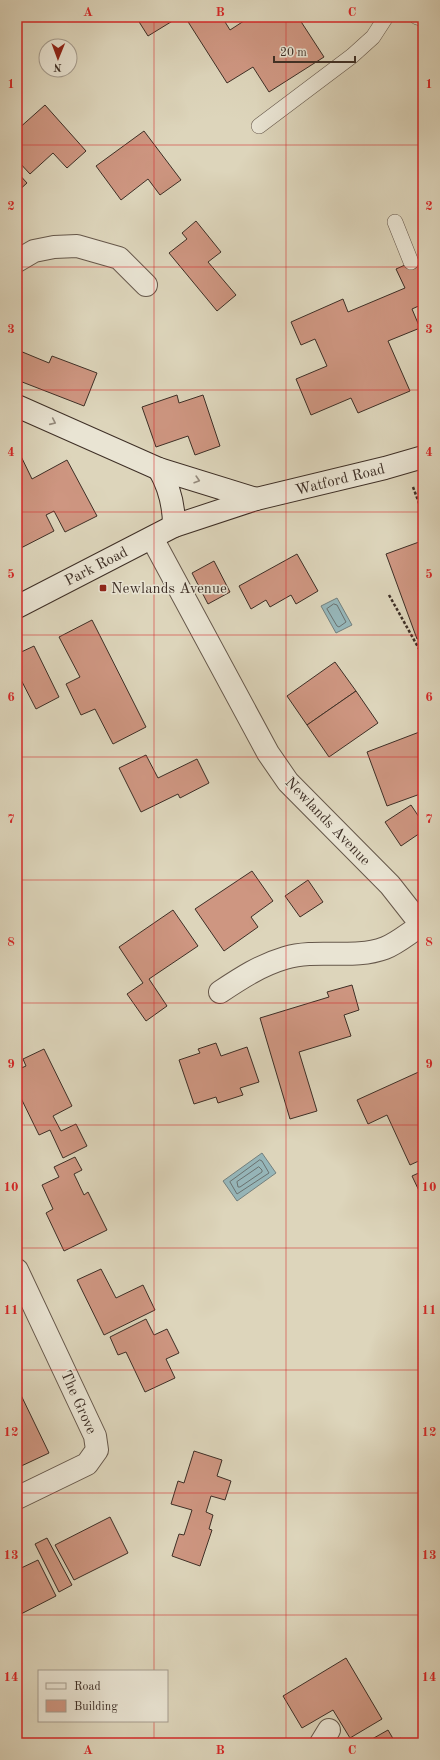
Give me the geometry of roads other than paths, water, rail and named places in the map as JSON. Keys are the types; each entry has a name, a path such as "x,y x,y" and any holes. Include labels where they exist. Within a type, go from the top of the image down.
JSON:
{"street":[{"path":"17,261 34,251 54,247 77,246 119,258 146,285"},
{"path":"17,406 160,469 256,499"},
{"name":"Watford Road","path":"174,526 256,499 385,468 423,457"},
{"path":"160,469 168,484 172,499 174,526"},
{"name":"Park Road","path":"17,607 174,526"},
{"name":"Newlands Avenue","path":"152,538 268,753 288,782 390,885 422,926"},
{"path":"220,992 251,971 286,958 302,955 361,954 374,951 386,948 422,926"},
{"name":"The Grove","path":"17,1270 96,1436 97,1450 87,1464 17,1498"}],"lane":[{"path":"259,126 352,56 373,38 386,17"},
{"path":"418,17 423,19"},
{"path":"395,222 412,262"}],"water":[{"path":"337,598 352,625 336,633 321,606"},
{"path":"262,1153 276,1173 237,1201 223,1181"}],"place":[{"name":"Newlands Avenue","path":"103,588"}]}
